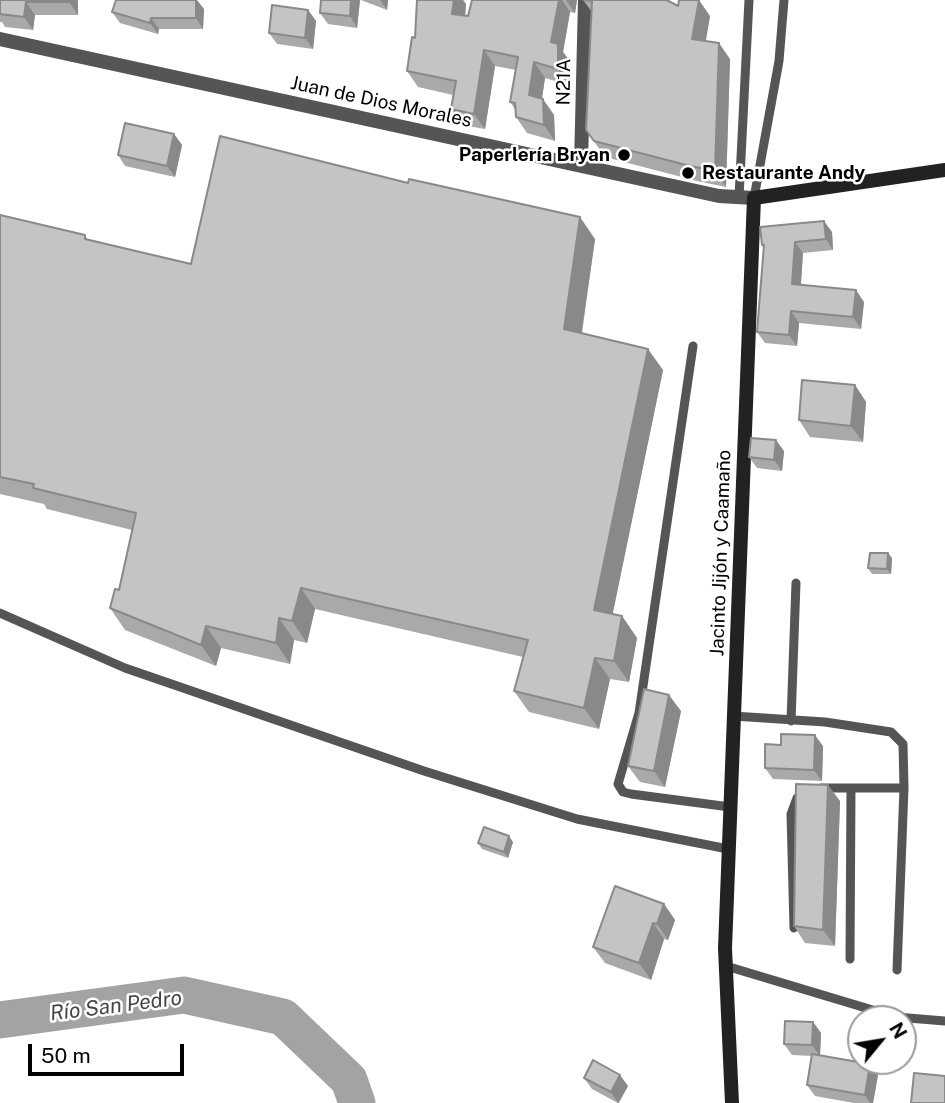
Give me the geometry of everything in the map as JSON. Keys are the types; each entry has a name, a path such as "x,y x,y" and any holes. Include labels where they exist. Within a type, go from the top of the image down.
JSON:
{"street":[{"name":"N21A","path":"581,165 585,0"},
{"name":"Juan de Dios Morales","path":"0,39 719,196 746,197"},
{"path":"746,197 945,170"},
{"name":"Jacinto Jijón y Caamaño","path":"732,1103 725,948 746,197"}],"lane":[{"path":"746,197 749,0"},
{"path":"746,197 779,61 784,0"},
{"path":"693,346 639,713 618,784 622,792 631,794 730,807"},
{"path":"791,721 796,583"},
{"path":"0,613 125,668 424,771 577,819 729,849"},
{"path":"733,716 825,722 891,732 903,744 904,788 897,970"},
{"path":"794,928 791,814 797,798 810,788 904,788"},
{"path":"850,959 851,788"},
{"path":"726,966 896,1017 945,1021"}],"building":[{"path":"0,0 69,2 26,2 24,17 0,14"},
{"path":"116,0 196,0 196,18 151,18 150,23 112,12"},
{"path":"321,0 351,0 350,16 320,13"},
{"path":"417,0 454,0 452,14 468,16 472,0 559,0 551,42 558,44 558,69 534,62 529,95 543,99 544,125 516,117 515,103 510,102 518,57 484,50 474,114 451,109 456,81 407,71 412,37 415,38"},
{"path":"584,0 667,0 678,6 679,0 699,0 692,39 719,43 715,171 594,141 586,130 592,1"},
{"path":"272,5 308,10 305,38 269,33"},
{"path":"125,123 174,134 167,166 118,155"},
{"path":"220,136 408,183 409,179 580,217 564,329 648,349 594,610 622,616 614,661 595,658 584,708 514,691 528,640 301,588 292,621 279,618 276,643 206,626 201,645 110,608 115,589 119,590 136,513 33,488 34,484 0,477 0,215 85,235 85,239 191,264"},
{"path":"824,221 826,239 795,242 792,284 856,290 853,317 791,311 789,335 757,332 764,245 760,227"},
{"path":"802,380 855,385 851,426 799,420"},
{"path":"751,438 776,440 774,460 749,457"},
{"path":"870,553 888,553 887,569 868,568"},
{"path":"644,689 669,695 654,771 628,766"},
{"path":"781,734 815,735 814,770 765,768 765,744 781,745"},
{"path":"796,784 828,785 823,930 794,926"},
{"path":"484,827 509,836 504,852 478,843"},
{"path":"615,886 664,904 657,924 653,923 639,963 593,947"},
{"path":"785,1021 813,1022 812,1045 784,1044"},
{"path":"812,1054 847,1060 847,1075 868,1075 865,1095 807,1085"},
{"path":"593,1060 620,1075 611,1092 584,1078"},
{"path":"914,1075 945,1076 945,1103 911,1103"}],"waterway":[{"name":"Río San Pedro","path":"0,1020 184,995 283,1017 349,1080 357,1103"}],"place":[{"name":"Paperlería Bryan","path":"624,155"},
{"name":"Restaurante Andy","path":"688,173"}]}
